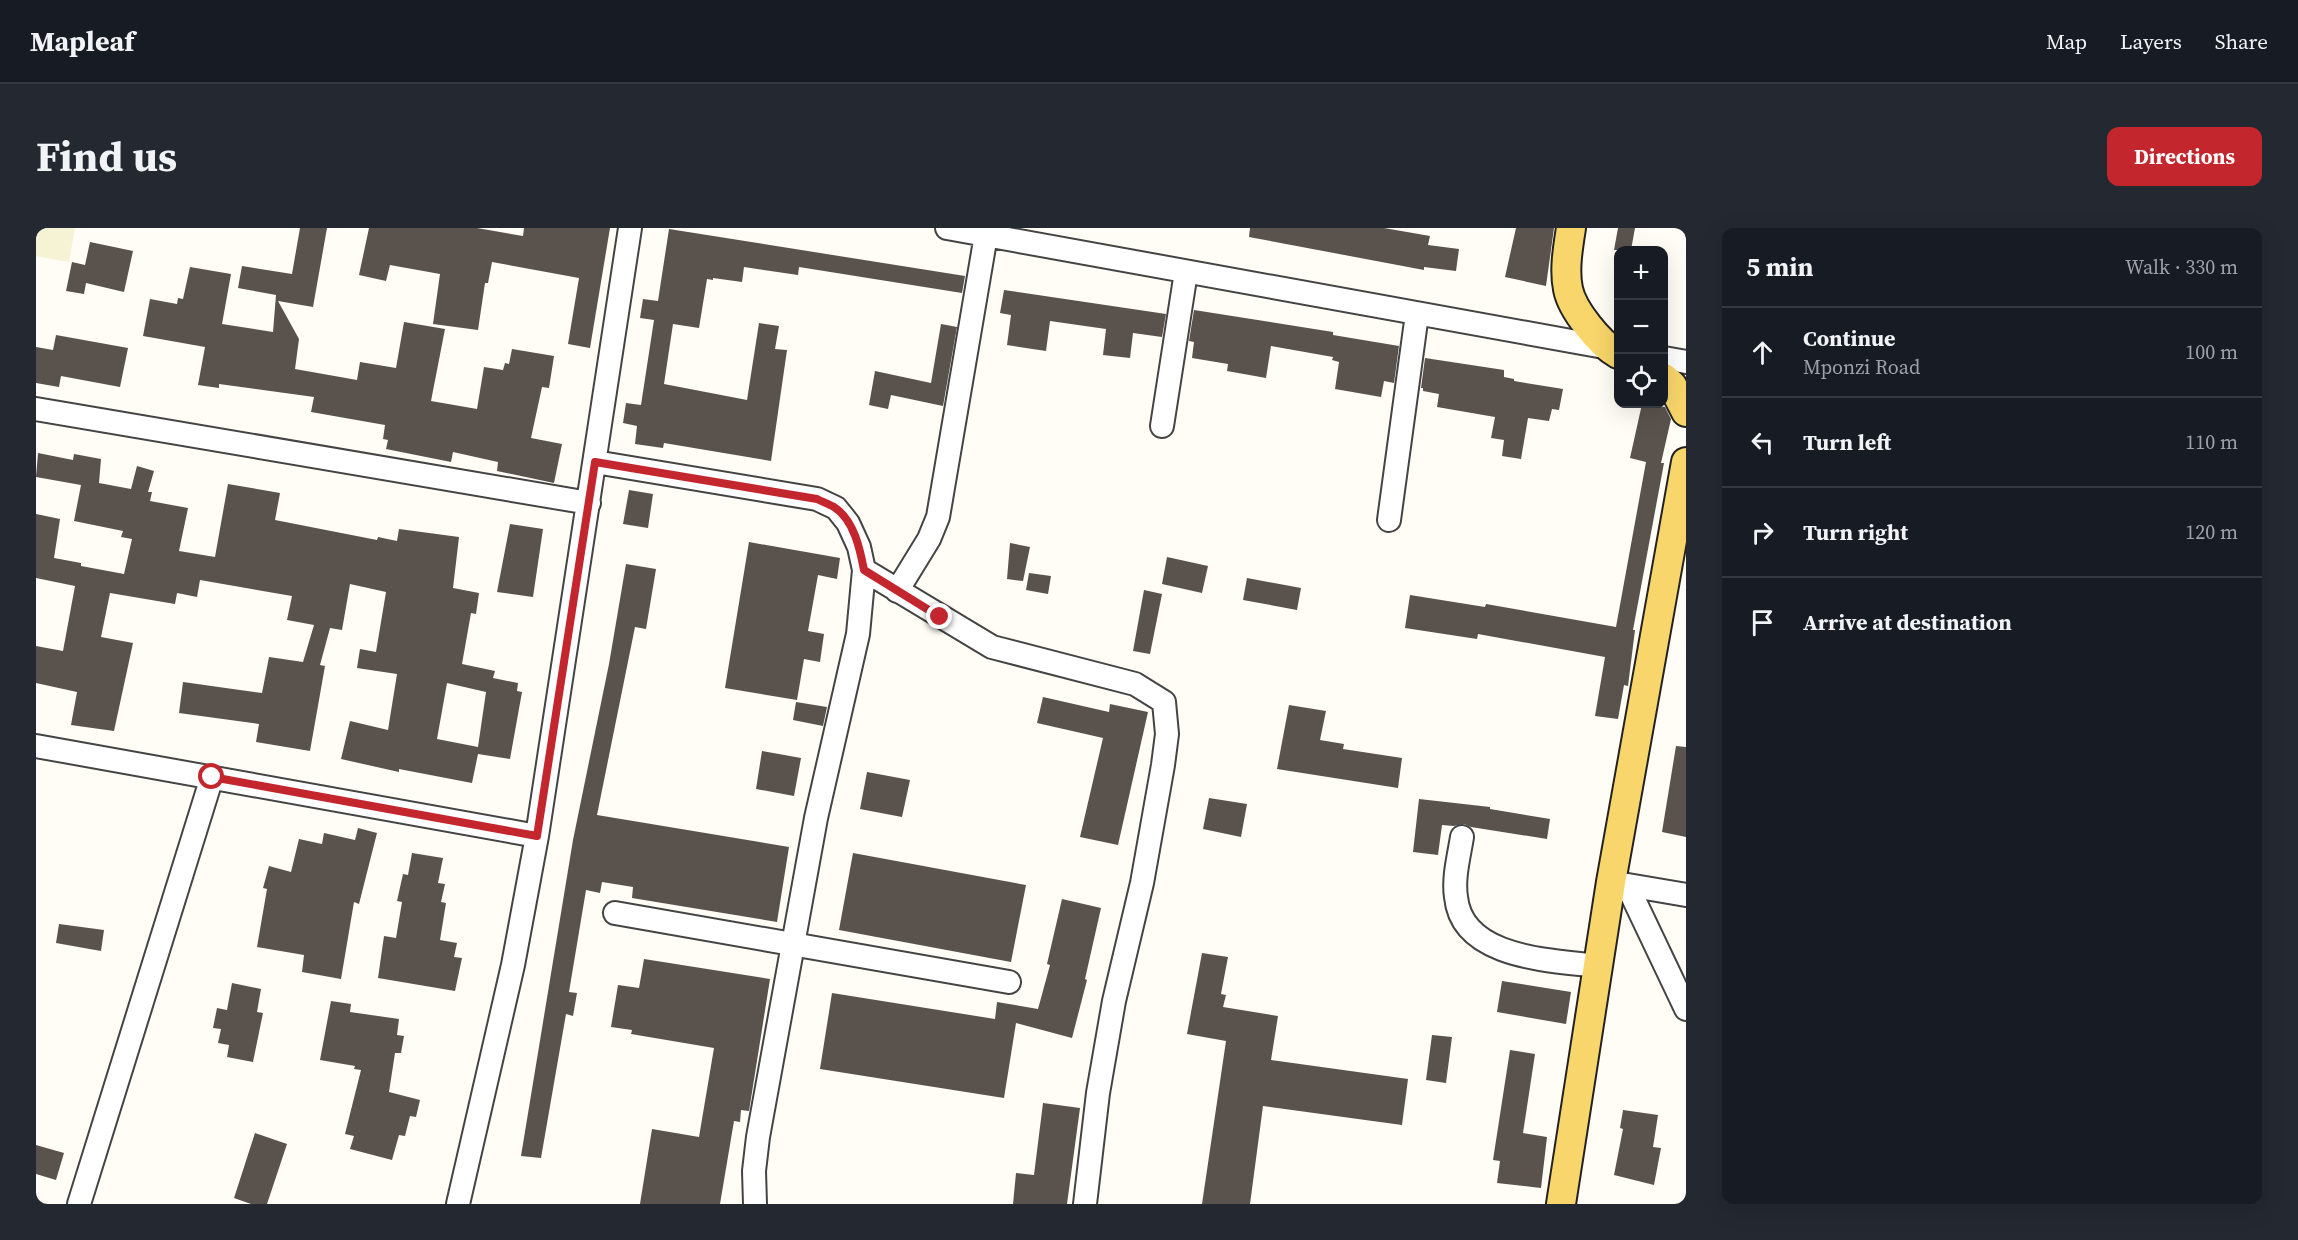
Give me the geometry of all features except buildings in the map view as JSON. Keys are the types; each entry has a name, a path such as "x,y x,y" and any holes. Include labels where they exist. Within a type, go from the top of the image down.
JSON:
{"main road":[{"path":"1571,228 1567,253 1568,290 1584,321 1614,350"},
{"path":"1668,382 1686,412"},
{"path":"1561,1204 1598,966 1619,883 1686,462"}],"street":[{"path":"458,1204 513,965 537,836 630,228"},
{"path":"946,228 1614,351"},
{"path":"897,591 929,539 938,517 986,235"},
{"path":"1162,426 1186,272"},
{"path":"1389,520 1417,314"},
{"path":"1668,359 1686,362"},
{"path":"36,409 589,503"},
{"path":"595,462 817,499 836,508 848,523 860,547 864,570 858,634 816,818 759,1137 754,1171 755,1204"},
{"path":"864,570 992,647 1135,684 1164,702 1167,734 1163,765 1142,883 1114,1000 1098,1093 1085,1204"},
{"path":"36,746 537,836"},
{"path":"80,1204 212,777"},
{"path":"1462,837 1455,897 1461,918 1477,938 1507,951 1598,966"},
{"path":"1619,883 1686,895"},
{"path":"1619,883 1686,1009"},
{"path":"615,913 1009,982"}],"shaded area":[{"path":"36,228 75,228 69,262 36,256"}],"route":[{"path":"212,777 537,836 595,462 817,499 836,508 848,523 860,547 864,570 940,617"}]}
